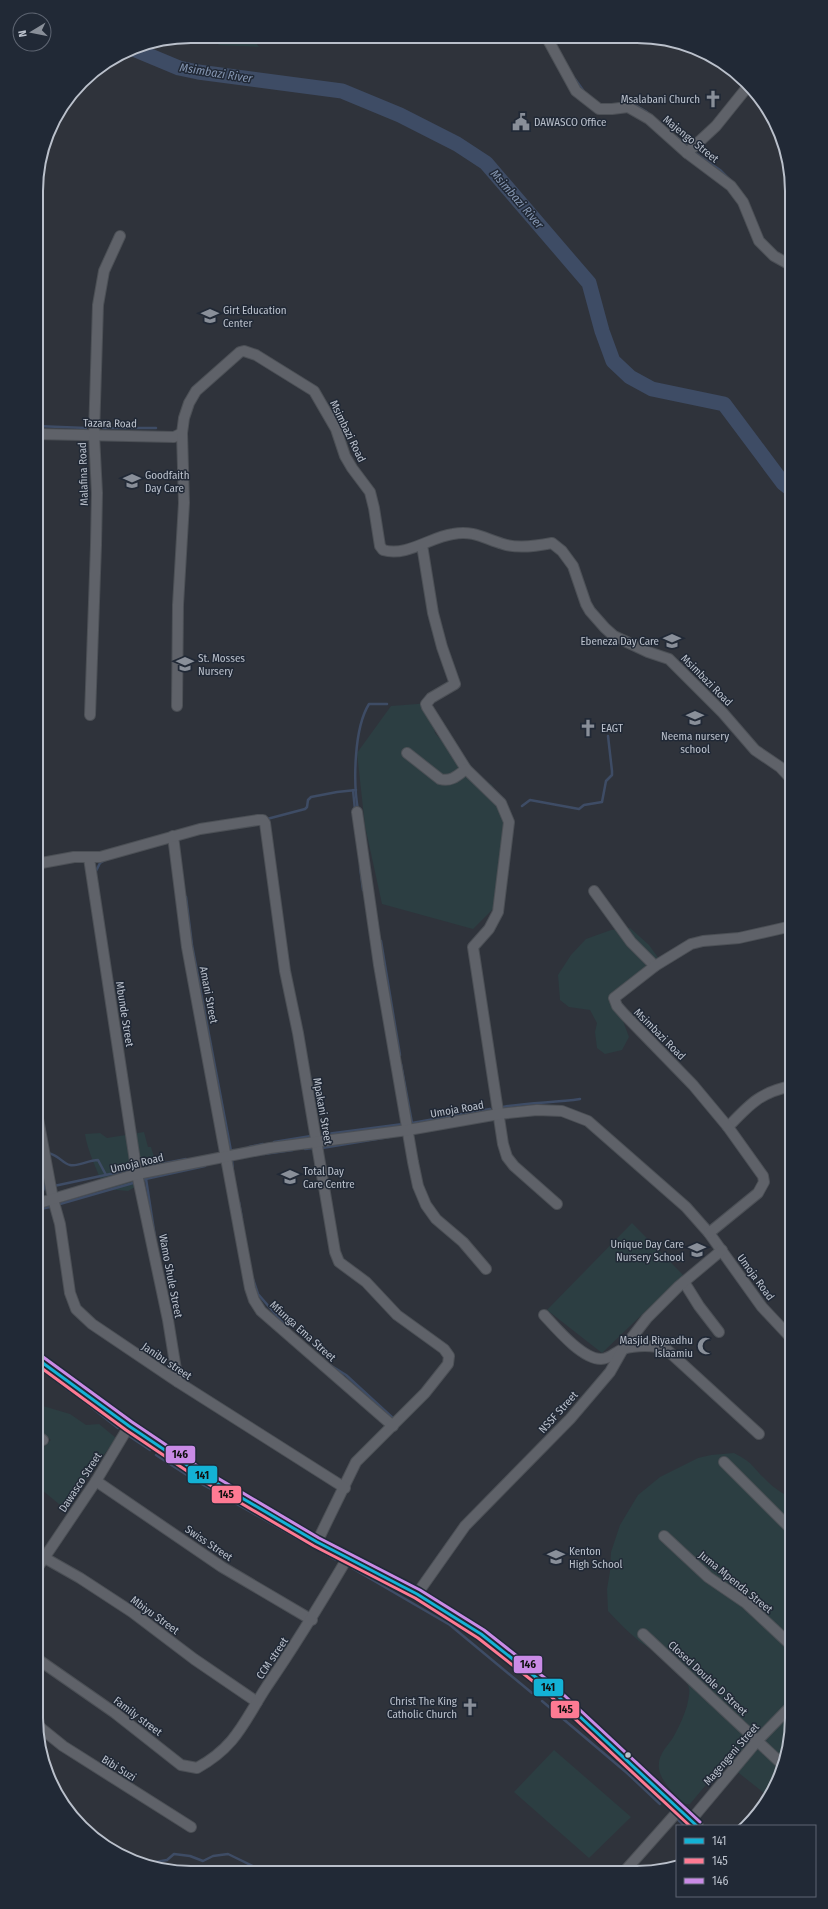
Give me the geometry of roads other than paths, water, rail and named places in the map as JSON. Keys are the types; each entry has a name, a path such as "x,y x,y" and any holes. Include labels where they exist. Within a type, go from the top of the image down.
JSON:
{"main road":[{"path":"43,1363 129,1426 196,1471 317,1542 417,1594 481,1634 547,1686 694,1823"}],"street":[{"name":"Majengo Street","path":"550,43 576,91 598,109 612,110 624,107 633,108 649,119 687,153 730,186 743,202 759,240 774,256 785,262"},
{"path":"687,153 716,126 745,90"},
{"name":"Malafina Road","path":"90,715 96,501 94,434 100,292 104,271 120,236"},
{"name":"Msimbazi Road","path":"182,433 184,418 196,391 240,352 249,352 256,355 314,391 319,398 336,429 345,456 370,492 381,549 386,551 398,550 422,545 453,534 465,533 475,533 505,545 533,546 552,543 562,551 573,566 586,604 590,611 605,628 614,636 648,652 669,659 723,713 755,750 780,767 785,772"},
{"path":"178,706 178,605 184,503 182,433"},
{"name":"Tazara Road","path":"43,434 174,437 182,433"},
{"path":"422,545 433,613 442,647 455,684 431,698 426,704 440,730 466,770 501,803 509,822 498,912 489,930 473,947 503,1144 507,1157 514,1166 556,1204"},
{"path":"407,753 440,779 447,781 466,770"},
{"path":"357,812 379,965 418,1186 426,1205 436,1219 463,1242 486,1269"},
{"name":"Mpakani Street","path":"172,836 221,826 263,820 265,823 285,971 298,1033 332,1239 337,1258 366,1282 397,1315 444,1348 449,1356 448,1364 425,1393 393,1426"},
{"path":"43,863 74,857 100,857 172,836"},
{"name":"Amani Street","path":"172,836 187,947 226,1158"},
{"name":"Mbunde Street","path":"89,858 137,1174"},
{"path":"594,892 631,942 655,966"},
{"name":"Msimbazi Road","path":"709,1233 758,1193 764,1182 763,1176 728,1127 693,1085 614,1002 615,996 655,966 691,944 703,941 739,938 785,928"},
{"path":"728,1127 752,1102 773,1091 785,1088"},
{"name":"Umoja Road","path":"43,1202 137,1174 226,1158 270,1148 408,1130 499,1114 537,1110 562,1111 588,1121 682,1202 722,1250 762,1307 785,1331"},
{"name":"Janibu street","path":"43,1145 53,1199 60,1224 70,1294 76,1309 92,1324 178,1382 345,1488"},
{"name":"Mfunga Ema Street","path":"226,1158 250,1288 254,1300 261,1311 393,1426"},
{"name":"Wamo Shule Street","path":"137,1174 168,1320 178,1382"},
{"name":"NSSF Street","path":"417,1594 465,1526 570,1419 610,1372 623,1349 647,1318 684,1282 722,1250"},
{"path":"684,1282 699,1306 720,1332"},
{"path":"544,1315 572,1343 590,1356 601,1359 608,1358 623,1349 658,1346 666,1349 759,1434"},
{"name":"Dawasco Street","path":"43,1552 96,1481 129,1426"},
{"path":"317,1542 345,1488 356,1462 393,1426"},
{"path":"724,1462 785,1523"},
{"name":"Swiss Street","path":"96,1481 222,1567 312,1620"},
{"name":"Juma Mpenda Street","path":"664,1536 708,1577 746,1603 785,1639"},
{"name":"CCM street","path":"206,1763 220,1753 238,1735 256,1702 312,1620 348,1557"},
{"name":"Mbiyu Street","path":"43,1558 80,1578 132,1612 194,1659 256,1702"},
{"name":"Closed Double D Street","path":"643,1634 778,1760"},
{"name":"Family street","path":"43,1663 87,1695 115,1713 181,1765 197,1768 206,1763"},
{"name":"Magengeni Street","path":"694,1823 758,1740 785,1713"},
{"name":"Bibi Suzi","path":"43,1730 63,1746 191,1827"},
{"path":"629,1866 679,1810"}],"waterway":[{"name":"Msimbazi River","path":"141,52 179,68 198,72 342,91 400,115 457,144 486,163 589,283 602,331 613,361 630,377 652,389 724,404 785,485"},
{"path":"575,79 585,93"},
{"path":"627,103 630,102 647,112"},
{"path":"675,136 689,147"},
{"path":"694,152 720,170 730,180"},
{"path":"43,426 86,428"},
{"path":"103,428 156,428"},
{"path":"358,810 355,770 360,727 369,704 387,704"},
{"path":"522,806 530,800 579,809 584,805 602,802 606,781 612,775 608,736"},
{"path":"353,790 355,810"},
{"path":"267,819 305,809 307,807 308,800 311,797 356,790"},
{"path":"95,873 100,863 105,860"},
{"path":"360,867 363,890"},
{"path":"186,897 192,945 231,1151 234,1150"},
{"path":"381,941 400,1055"},
{"path":"401,1064 412,1123 490,1109"},
{"path":"503,1107 580,1099"},
{"path":"319,1135 403,1124"},
{"path":"274,1142 311,1136"},
{"path":"322,1148 389,1137"},
{"path":"249,1147 263,1144"},
{"path":"305,1149 313,1148"},
{"path":"264,1154 293,1150"},
{"path":"48,1153 70,1165 98,1160 106,1175"},
{"path":"140,1168 186,1159"},
{"path":"233,1160 233,1172"},
{"path":"141,1180 205,1166"},
{"path":"54,1186 129,1170"},
{"path":"146,1179 155,1237"},
{"path":"43,1191 46,1183"},
{"path":"60,1204 133,1183"},
{"path":"239,1202 242,1219"},
{"path":"43,1208 50,1207"},
{"path":"253,1279 258,1294 290,1331"},
{"path":"330,1365 346,1375 395,1420"},
{"path":"43,1371 71,1392"},
{"path":"77,1396 118,1428"},
{"path":"129,1436 150,1450"},
{"path":"156,1455 196,1481 222,1495"},
{"path":"228,1499 336,1560"},
{"path":"352,1568 450,1625 532,1693"},
{"path":"542,1701 627,1773 660,1804"},
{"path":"675,1817 684,1825"},
{"path":"157,1862 167,1860 174,1854 190,1856 203,1861 213,1856 228,1854 253,1866"}],"place":[{"name":"Msalabani Church","path":"713,99"},
{"name":"DAWASCO Office","path":"521,122"},
{"name":"Girt Education Center","path":"210,316"},
{"name":"Goodfaith Day Care","path":"132,481"},
{"name":"Ebeneza Day Care","path":"672,641"},
{"name":"St. Mosses Nursery","path":"185,664"},
{"name":"Neema nursery school","path":"695,718"},
{"name":"EAGT","path":"588,728"},
{"name":"Total Day Care Centre","path":"290,1177"},
{"name":"Unique Day Care Nursery School","path":"697,1250"},
{"name":"Masjid Riyaadhu Islaamiu","path":"706,1346"},
{"name":"Kenton High School","path":"556,1557"},
{"name":"Christ The King Catholic Church","path":"470,1707"}]}
